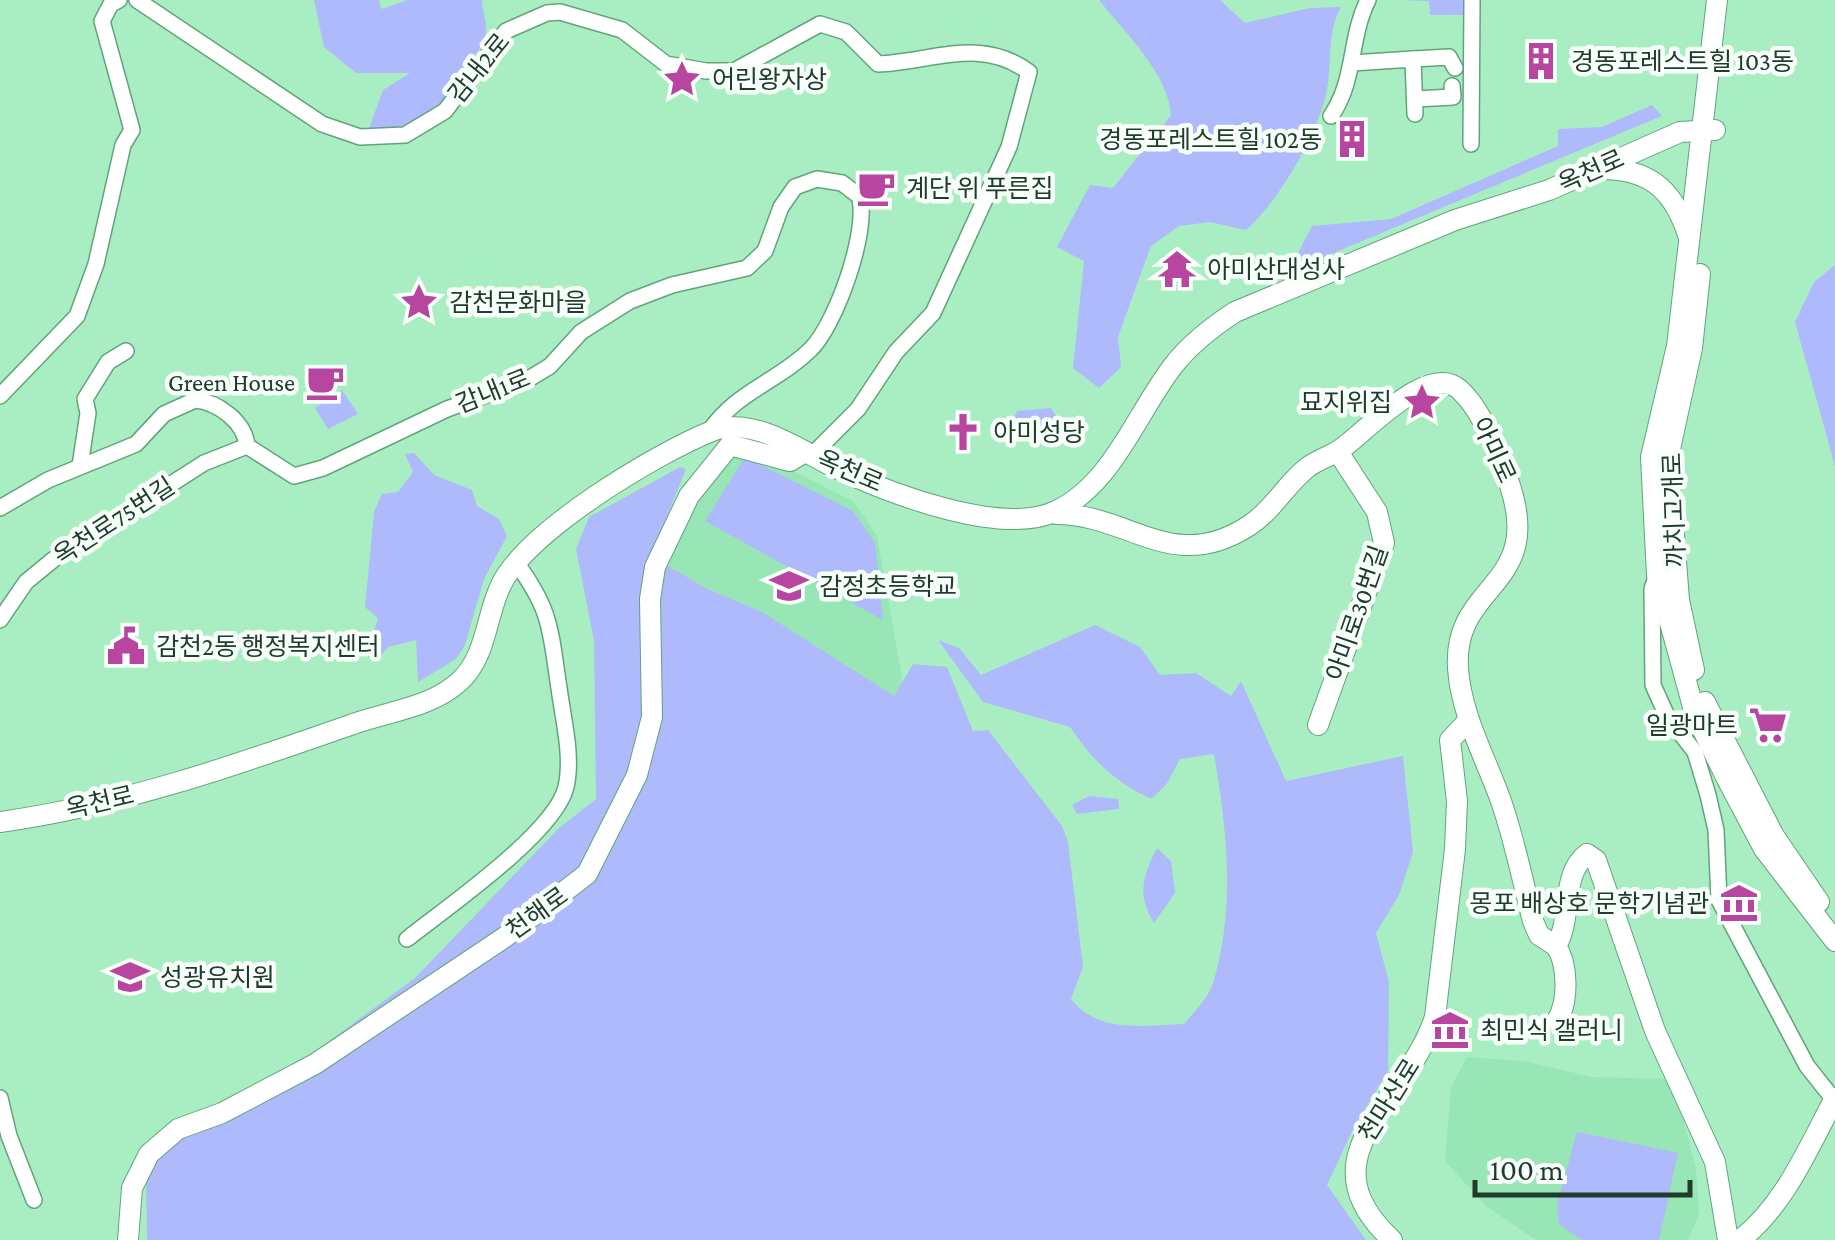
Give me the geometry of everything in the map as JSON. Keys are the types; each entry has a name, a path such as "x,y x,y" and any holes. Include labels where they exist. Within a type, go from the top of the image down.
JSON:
{"street":[{"path":"0,396 77,316 96,264 123,144 132,130 102,21 111,4 119,0"},
{"name":"감내2로","path":"137,0 322,124 360,137 404,134 445,110 506,31 547,13 560,12 622,30 676,68 734,70 820,24 846,32 878,64 960,50 1016,63 1029,72 1009,147 933,313 896,352 858,409 808,454"},
{"path":"1331,116 1343,98 1368,0"},
{"path":"1473,144 1468,59 1474,0"},
{"path":"1717,0 1705,100 1699,116 1691,244 1677,346 1651,457 1657,575 1684,682 1719,763 1764,849 1835,941"},
{"name":"까치고개로","path":"1726,0 1698,131 1692,348 1668,458 1679,600 1690,660 1735,766 1774,836 1835,924"},
{"path":"1352,63 1449,56 1468,59"},
{"path":"1413,58 1415,107 1453,97 1452,86"},
{"name":"옥천로","path":"0,822 118,800 203,776 432,699 471,668 500,587 515,561 540,534 709,432 750,429 840,470 961,511 1002,518 1052,514 1079,499 1094,482 1175,363 1210,328 1235,312 1455,220 1698,131"},
{"path":"1598,168 1626,169 1655,180 1676,203 1691,244"},
{"name":"감내1로","path":"0,508 80,466 136,444 164,414 195,400 222,408 246,437 247,446 278,469 302,475 447,409 527,380 610,310 672,284 740,271 756,262 795,187 817,179 842,183 860,196 862,222 848,276 824,330 814,346 744,394 709,432"},
{"path":"80,466 88,413 85,399 108,362 126,351"},
{"name":"아미로","path":"1052,514 1076,514 1174,547 1215,540 1249,525 1274,506 1308,466 1338,452 1408,394 1438,382 1456,386 1482,417 1516,498 1519,529 1517,548 1503,576 1463,630 1458,669 1469,720 1503,807 1533,921 1539,935 1556,946 1566,961 1562,1013 1557,1021"},
{"name":"천해로","path":"128,1240 132,1188 149,1154 178,1129 222,1113 316,1064 549,906 588,874 637,775 652,717 650,599 656,567 689,496 730,445 790,461 808,454"},
{"name":"옥천로75번길","path":"0,620 26,582 54,559 204,463 247,446"},
{"name":"아미로30번길","path":"1318,725 1384,543 1377,512 1338,452"},
{"path":"1094,482 1096,508 1108,525"},
{"path":"408,939 501,864 557,809 566,786 567,742 548,610 515,561"},
{"path":"1657,575 1652,589 1653,686 1667,716 1695,752 1704,781 1716,830 1718,900 1808,1066 1834,1099 1801,1164 1760,1224 1740,1240"},
{"name":"천마산로","path":"1392,1240 1368,1217 1354,1189 1354,1165 1360,1142 1428,1039 1435,1018 1455,849 1457,801 1450,740 1469,720"},
{"name":"아미로","path":"1556,946 1566,920 1575,866 1588,854 1604,872 1656,1031 1716,1162 1728,1240"},
{"path":"0,1098 9,1136 34,1200"}],"shaded area":[{"path":"314,0 379,0 381,9 408,0 482,0 486,34 454,87 430,111 401,127 368,131 383,90 410,73 356,73 324,47"},
{"path":"1099,0 1220,0 1245,23 1310,8 1341,7 1334,26 1323,107 1284,185 1246,230 1210,222 1179,226 1151,246 1118,337 1121,367 1099,388 1073,368 1084,261 1057,247 1090,185 1113,188 1171,115 1154,69"},
{"path":"1401,0 1467,0 1467,15 1430,15 1429,1"},
{"path":"1652,105 1662,116 1288,272 1312,226 1391,219 1558,146 1558,129 1602,127"},
{"path":"1835,265 1835,466 1795,322 1814,282"},
{"path":"342,390 358,414 328,429 315,408"},
{"path":"1051,408 1061,423 1051,437 1029,441 1014,419 1017,411"},
{"path":"414,453 434,475 472,490 477,506 499,519 507,536 484,579 465,645 456,659 418,682 416,640 388,647 381,655 372,638 378,618 365,607 374,512 382,494 398,492 413,472 405,454"},
{"name":"감정초등학교","path":"737,454 776,462 854,502 877,536 904,689 890,698 717,606 668,566 698,498"},
{"path":"745,457 853,511 875,543 883,620 705,521"},
{"path":"680,467 686,469 651,556 707,589 762,612 894,696 913,664 947,667 973,731 988,730 1062,826 1068,842 1083,967 1071,999 1094,1018 1122,1025 1184,1024 1212,986 1220,958 1227,900 1223,811 1214,754 1180,759 1166,785 1151,799 1105,769 1070,727 983,702 938,640 959,648 981,675 1095,625 1140,647 1160,675 1196,673 1231,696 1241,681 1286,781 1403,756 1413,852 1399,895 1376,933 1389,982 1388,1071 1354,1127 1327,1185 1366,1240 147,1240 146,1179 160,1154 183,1135 227,1116 415,978 558,829 596,799 594,641 576,549 589,517"},
{"path":"1089,796 1118,799 1119,809 1077,814 1072,805"},
{"path":"1157,848 1171,861 1175,893 1154,923 1145,904 1144,886"},
{"path":"1467,1057 1523,1061 1592,1077 1664,1079 1674,1085 1696,1168 1699,1215 1688,1240 1536,1240 1487,1207 1445,1161 1451,1087"},
{"path":"1577,1132 1678,1153 1659,1240 1582,1240 1559,1224 1557,1205"}],"place":[{"name":"경동포레스트힐 103동","path":"1541,61"},
{"name":"어린왕자상","path":"682,79"},
{"name":"경동포레스트힐 102동","path":"1352,139"},
{"name":"계단 위 푸른집","path":"876,188"},
{"name":"아미산대성사","path":"1177,269"},
{"name":"감천문화마을","path":"419,302"},
{"name":"Green House","path":"325,382"},
{"name":"묘지위집","path":"1422,402"},
{"name":"아미성당","path":"963,432"},
{"name":"감정초등학교","path":"789,586"},
{"name":"감천2동 행정복지센터","path":"126,646"},
{"name":"일광마트","path":"1768,725"},
{"name":"몽포 배상호 문학기념관","path":"1739,903"},
{"name":"성광유치원","path":"130,977"},
{"name":"최민식 갤러니","path":"1450,1030"}]}
